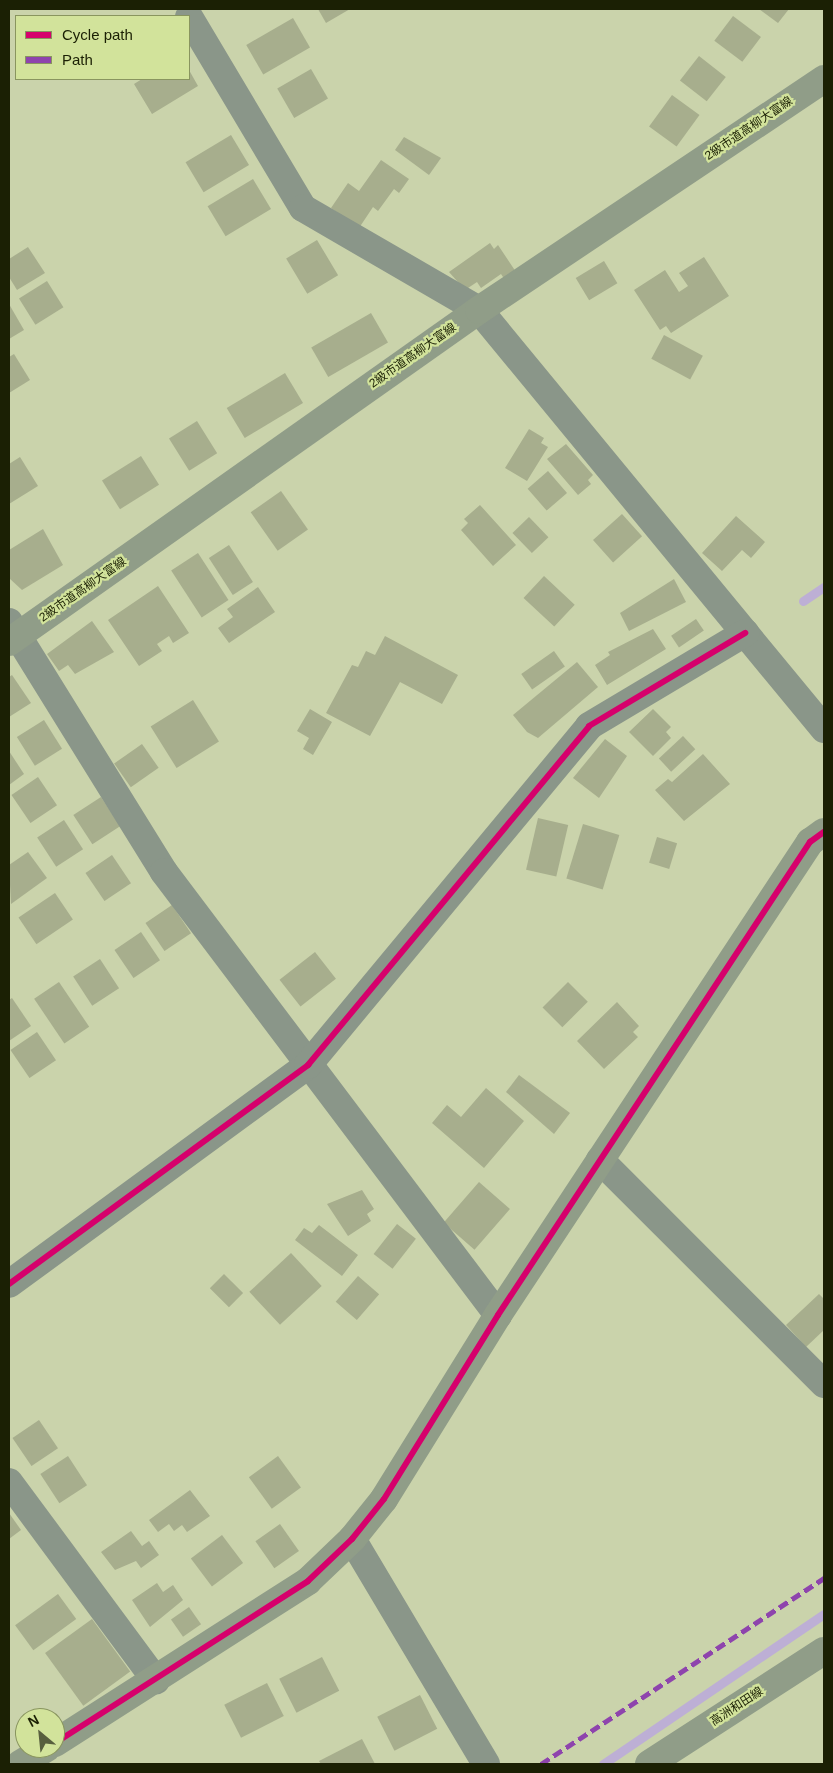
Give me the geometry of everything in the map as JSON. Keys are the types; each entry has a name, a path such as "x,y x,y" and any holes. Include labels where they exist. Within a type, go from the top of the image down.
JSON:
{"street":[{"path":"190,18 303,208 479,310 824,729"},
{"name":"2級市道高柳大富線","path":"12,634 479,310 824,79"},
{"path":"9,1284 308,1065 589,726 745,633"},
{"path":"12,634 164,872 498,1315"},
{"path":"65,1737 156,1681 308,1581 352,1539 384,1500 498,1315 810,842 824,832"},
{"path":"600,1160 824,1384"},
{"path":"9,1482 156,1681"},
{"path":"352,1539 486,1764"},
{"name":"高洲和田線","path":"649,1764 824,1651"}],"building":[{"path":"318,9 350,9 326,23"},
{"path":"759,9 789,9 778,23"},
{"path":"733,16 761,37 742,62 714,41"},
{"path":"293,18 310,47 263,74 246,45"},
{"path":"699,56 726,77 707,101 680,80"},
{"path":"311,69 328,98 294,118 277,88"},
{"path":"190,72 198,86 152,114 134,84 140,80 190,80"},
{"path":"672,95 700,115 677,147 649,127"},
{"path":"231,135 249,165 204,192 186,162"},
{"path":"404,137 441,158 429,175 395,150"},
{"path":"381,160 409,179 399,193 394,189 378,211 373,207 359,228 331,208 348,183 359,191"},
{"path":"253,179 271,209 226,236 208,206"},
{"path":"317,240 338,275 307,294 286,259"},
{"path":"490,243 494,249 498,245 516,272 505,280 501,274 481,288 477,282 465,290 449,272"},
{"path":"28,247 45,273 17,290 9,277 9,259"},
{"path":"704,257 729,296 671,333 666,326 660,330 634,290 665,270 679,292 688,286 679,273"},
{"path":"604,261 617,283 589,300 576,278"},
{"path":"47,281 63,307 35,325 19,298"},
{"path":"9,304 24,330 9,339"},
{"path":"371,313 388,342 328,377 311,348"},
{"path":"664,335 703,356 690,379 651,359"},
{"path":"14,354 30,380 9,393 9,357"},
{"path":"285,373 303,403 245,438 227,408"},
{"path":"197,421 217,453 189,471 169,438"},
{"path":"529,429 544,438 541,443 548,447 527,481 505,468"},
{"path":"566,444 593,475 588,480 591,484 578,495 547,459"},
{"path":"141,456 159,485 120,509 102,480"},
{"path":"20,457 38,486 9,504 9,464"},
{"path":"548,471 567,493 547,511 528,489"},
{"path":"281,491 308,530 278,551 251,512"},
{"path":"480,505 516,545 493,566 461,530 468,523 464,519"},
{"path":"622,514 642,536 613,562 593,540"},
{"path":"736,516 765,542 751,558 742,550 722,571 702,553"},
{"path":"529,517 548,537 532,553 512,533"},
{"path":"43,529 63,565 22,590 9,578 9,550"},
{"path":"229,545 253,582 233,595 209,558"},
{"path":"198,553 228,600 202,617 171,570"},
{"path":"544,576 575,605 554,627 524,598"},
{"path":"674,579 686,602 629,631 620,613"},
{"path":"158,586 189,633 173,643 169,636 157,644 162,651 139,666 108,620"},
{"path":"258,587 275,612 229,643 218,628 233,617 227,609"},
{"path":"696,619 704,631 679,647 671,636"},
{"path":"92,621 114,652 75,674 68,665 59,671 47,654"},
{"path":"653,629 666,649 607,685 595,665 610,655 608,652"},
{"path":"385,636 458,675 442,704 400,682 370,736 326,713 352,665 358,667 366,651 375,655"},
{"path":"554,651 565,667 532,690 521,674"},
{"path":"577,662 598,687 538,738 527,732 513,715"},
{"path":"12,675 31,703 9,717 9,677"},
{"path":"193,700 219,742 177,768 151,726"},
{"path":"310,709 332,722 313,755 303,749 309,738 297,731"},
{"path":"653,709 671,727 666,732 671,738 653,756 629,732"},
{"path":"44,720 62,749 35,766 17,737"},
{"path":"683,736 695,749 671,772 659,759"},
{"path":"605,739 627,756 599,798 573,778"},
{"path":"142,744 159,768 131,787 114,764"},
{"path":"9,751 24,774 9,785"},
{"path":"703,754 730,784 684,821 655,790 668,779 672,782"},
{"path":"38,777 57,805 30,823 11,795"},
{"path":"101,797 120,826 92,844 73,815"},
{"path":"538,818 568,825 556,877 526,870"},
{"path":"64,820 83,849 56,867 37,837"},
{"path":"583,824 619,835 603,890 566,879"},
{"path":"657,837 677,843 669,869 649,863"},
{"path":"28,852 47,878 11,904 9,865"},
{"path":"112,855 131,883 104,901 85,873"},
{"path":"55,893 73,920 36,944 19,918"},
{"path":"172,905 191,933 164,951 145,923"},
{"path":"141,932 160,960 133,978 114,950"},
{"path":"315,952 336,979 300,1006 280,980"},
{"path":"100,959 119,988 92,1006 73,976"},
{"path":"59,982 89,1027 64,1044 34,999"},
{"path":"568,982 588,1002 562,1027 543,1007"},
{"path":"12,998 31,1026 9,1041 9,1000"},
{"path":"617,1002 639,1026 633,1032 638,1037 604,1069 577,1041"},
{"path":"37,1032 56,1060 29,1078 10,1050"},
{"path":"519,1075 570,1113 554,1134 506,1092"},
{"path":"486,1088 524,1121 484,1168 432,1123 447,1105 461,1117"},
{"path":"479,1182 510,1209 475,1250 444,1223"},
{"path":"362,1190 374,1209 367,1214 371,1221 348,1236 327,1204"},
{"path":"397,1224 416,1239 393,1269 374,1254"},
{"path":"319,1225 358,1255 342,1276 295,1240 304,1228 312,1233"},
{"path":"291,1253 322,1286 280,1325 249,1292"},
{"path":"224,1274 243,1293 229,1307 210,1288"},
{"path":"358,1276 379,1294 357,1320 336,1302"},
{"path":"819,1294 824,1299 824,1330 806,1347 786,1325"},
{"path":"39,1420 58,1448 31,1466 12,1438"},
{"path":"68,1456 87,1485 59,1503 40,1474"},
{"path":"278,1456 301,1488 272,1509 249,1477"},
{"path":"190,1490 210,1516 187,1532 182,1525 174,1531 169,1524 158,1532 149,1520"},
{"path":"9,1513 21,1530 9,1539"},
{"path":"280,1524 299,1551 274,1568 255,1541"},
{"path":"131,1531 142,1546 149,1541 159,1555 141,1568 136,1561 115,1570 101,1552"},
{"path":"222,1535 243,1563 212,1586 191,1558"},
{"path":"157,1583 163,1592 173,1585 183,1600 150,1627 132,1600"},
{"path":"58,1594 76,1619 33,1650 15,1625"},
{"path":"189,1607 201,1624 183,1637 171,1620"},
{"path":"92,1619 130,1672 83,1706 45,1653"},
{"path":"322,1657 339,1691 296,1713 279,1679"},
{"path":"267,1683 284,1716 241,1738 224,1705"},
{"path":"420,1695 437,1729 394,1751 377,1717"},
{"path":"362,1739 375,1764 321,1764 319,1761"}],"waterway":[{"path":"803,601 824,587"},
{"path":"603,1764 824,1614"}],"marked path":[{"path":"541,1764 824,1578"}],"cycle path":[{"path":"9,1284 308,1065 589,726 745,633"},
{"path":"65,1737 308,1581 352,1539 384,1499 498,1315 810,842 824,832"}]}
